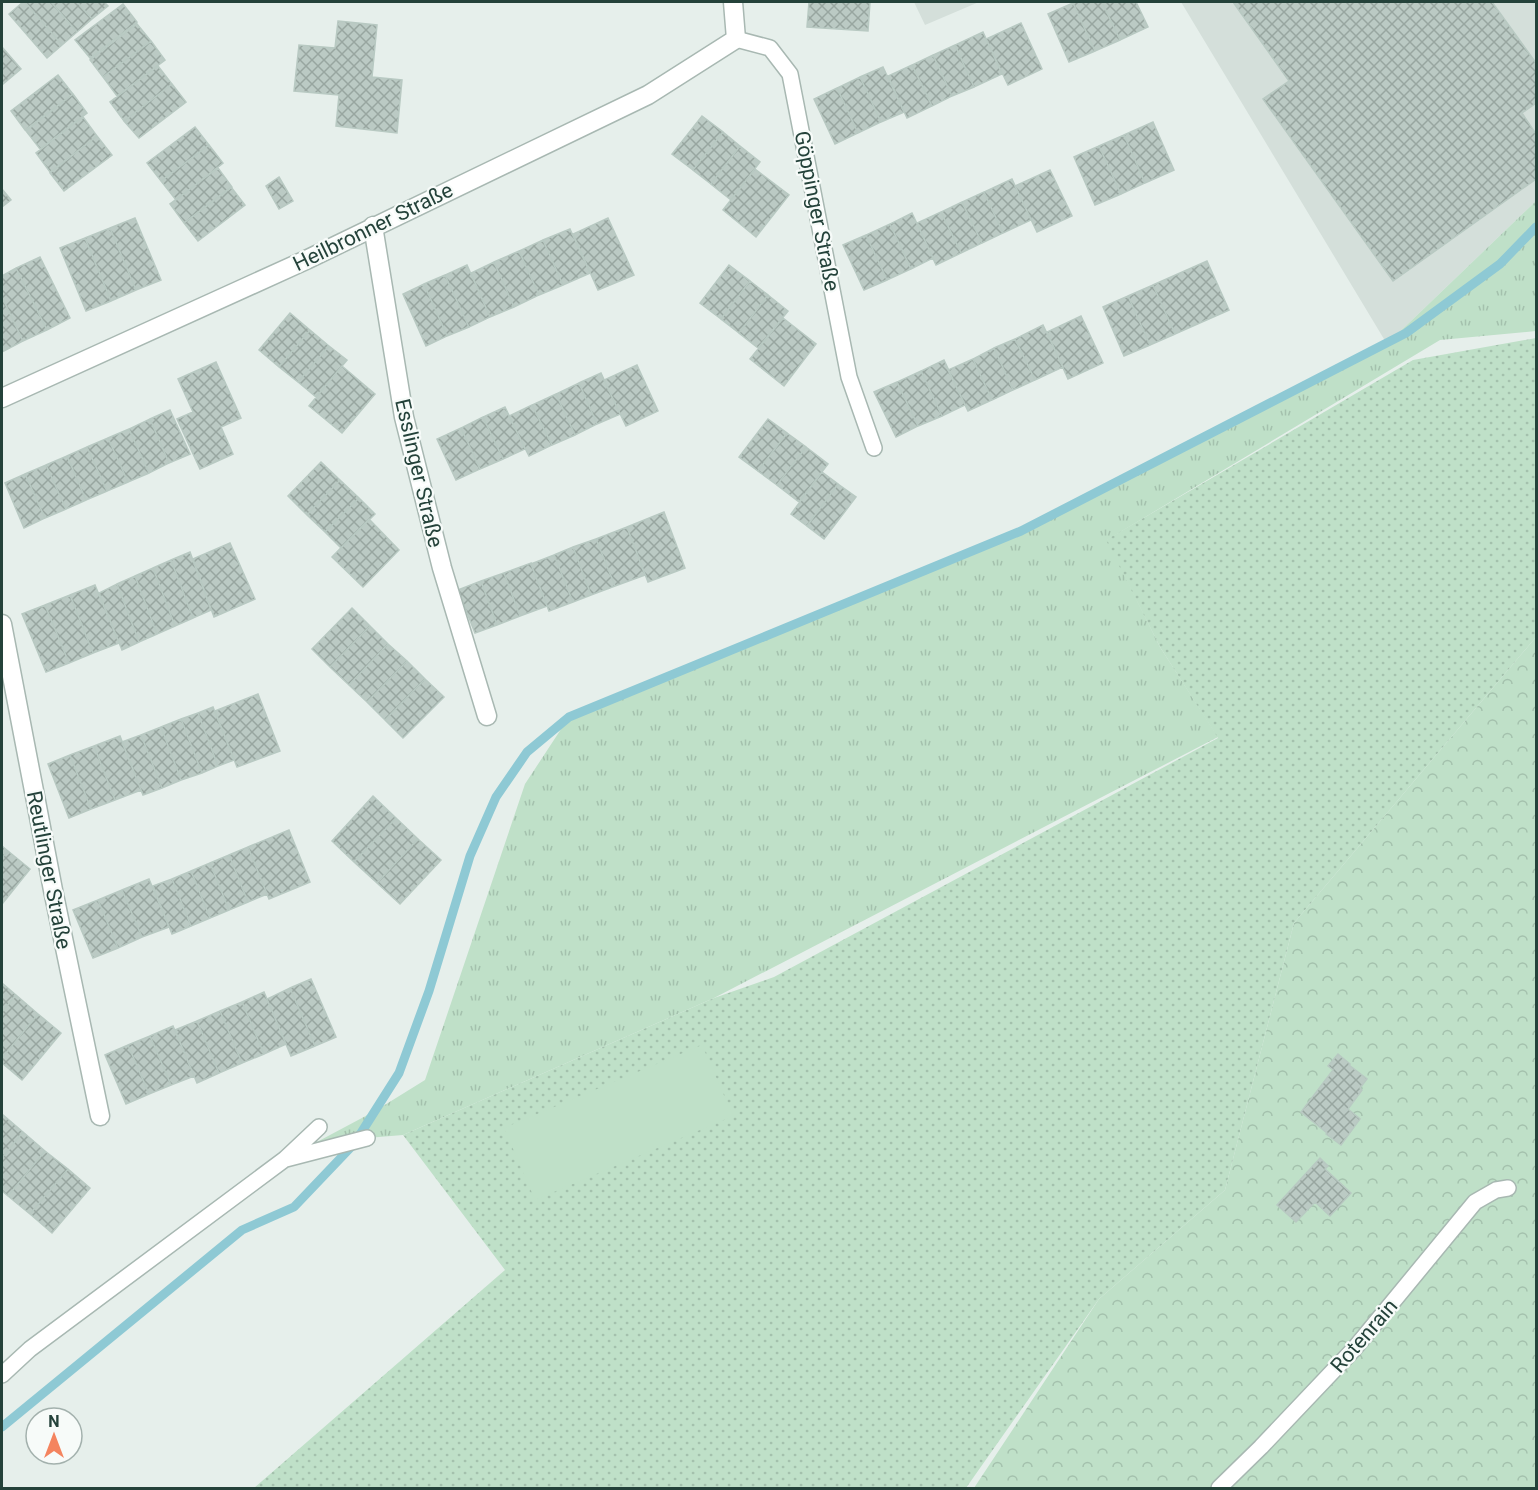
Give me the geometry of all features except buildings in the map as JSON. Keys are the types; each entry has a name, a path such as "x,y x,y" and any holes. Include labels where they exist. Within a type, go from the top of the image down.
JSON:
{"street":[{"path":"733,2 736,39"},
{"name":"Heilbronner Straße","path":"2,398 306,260 648,95 736,39"},
{"name":"Esslinger Straße","path":"373,226 405,417 442,568 487,716"},
{"name":"Reutlinger Straße","path":"2,624 53,890 100,1116"}],"lane":[{"name":"Göppinger Straße","path":"736,39 770,48 790,74 849,377 874,448"},
{"path":"2,1375 30,1349 285,1160 319,1127"},
{"path":"285,1160 367,1138"},
{"name":"Rotenrain","path":"1218,1488 1261,1447 1354,1349 1475,1203 1496,1190 1508,1188"}],"shaded area":[{"path":"914,2 979,2 925,25"},
{"path":"1181,2 1536,2 1536,201 1387,344"}],"green space":[{"path":"1536,201 1536,331 1440,340 1107,540 1160,647 1218,737 714,998 403,1135 367,1138 285,1159 375,1111 425,1080 525,784 569,717 1021,531 1387,344"},
{"path":"1536,338 1536,637 1294,923 1225,1190 1099,1299 966,1488 254,1488 505,1270 403,1135 714,998 774,977 1218,738 1160,647 1106,540 1413,360"},
{"path":"1536,637 1536,1488 974,1488 1099,1299 1225,1190 1294,923"},
{"path":"702,1045 733,1116 535,1200 504,1128"}],"waterway":[{"path":"2,1427 242,1230 294,1207 354,1144 399,1073 429,991 470,856 496,797 527,752 569,717 1021,531 1406,333 1500,264 1536,227"}]}
